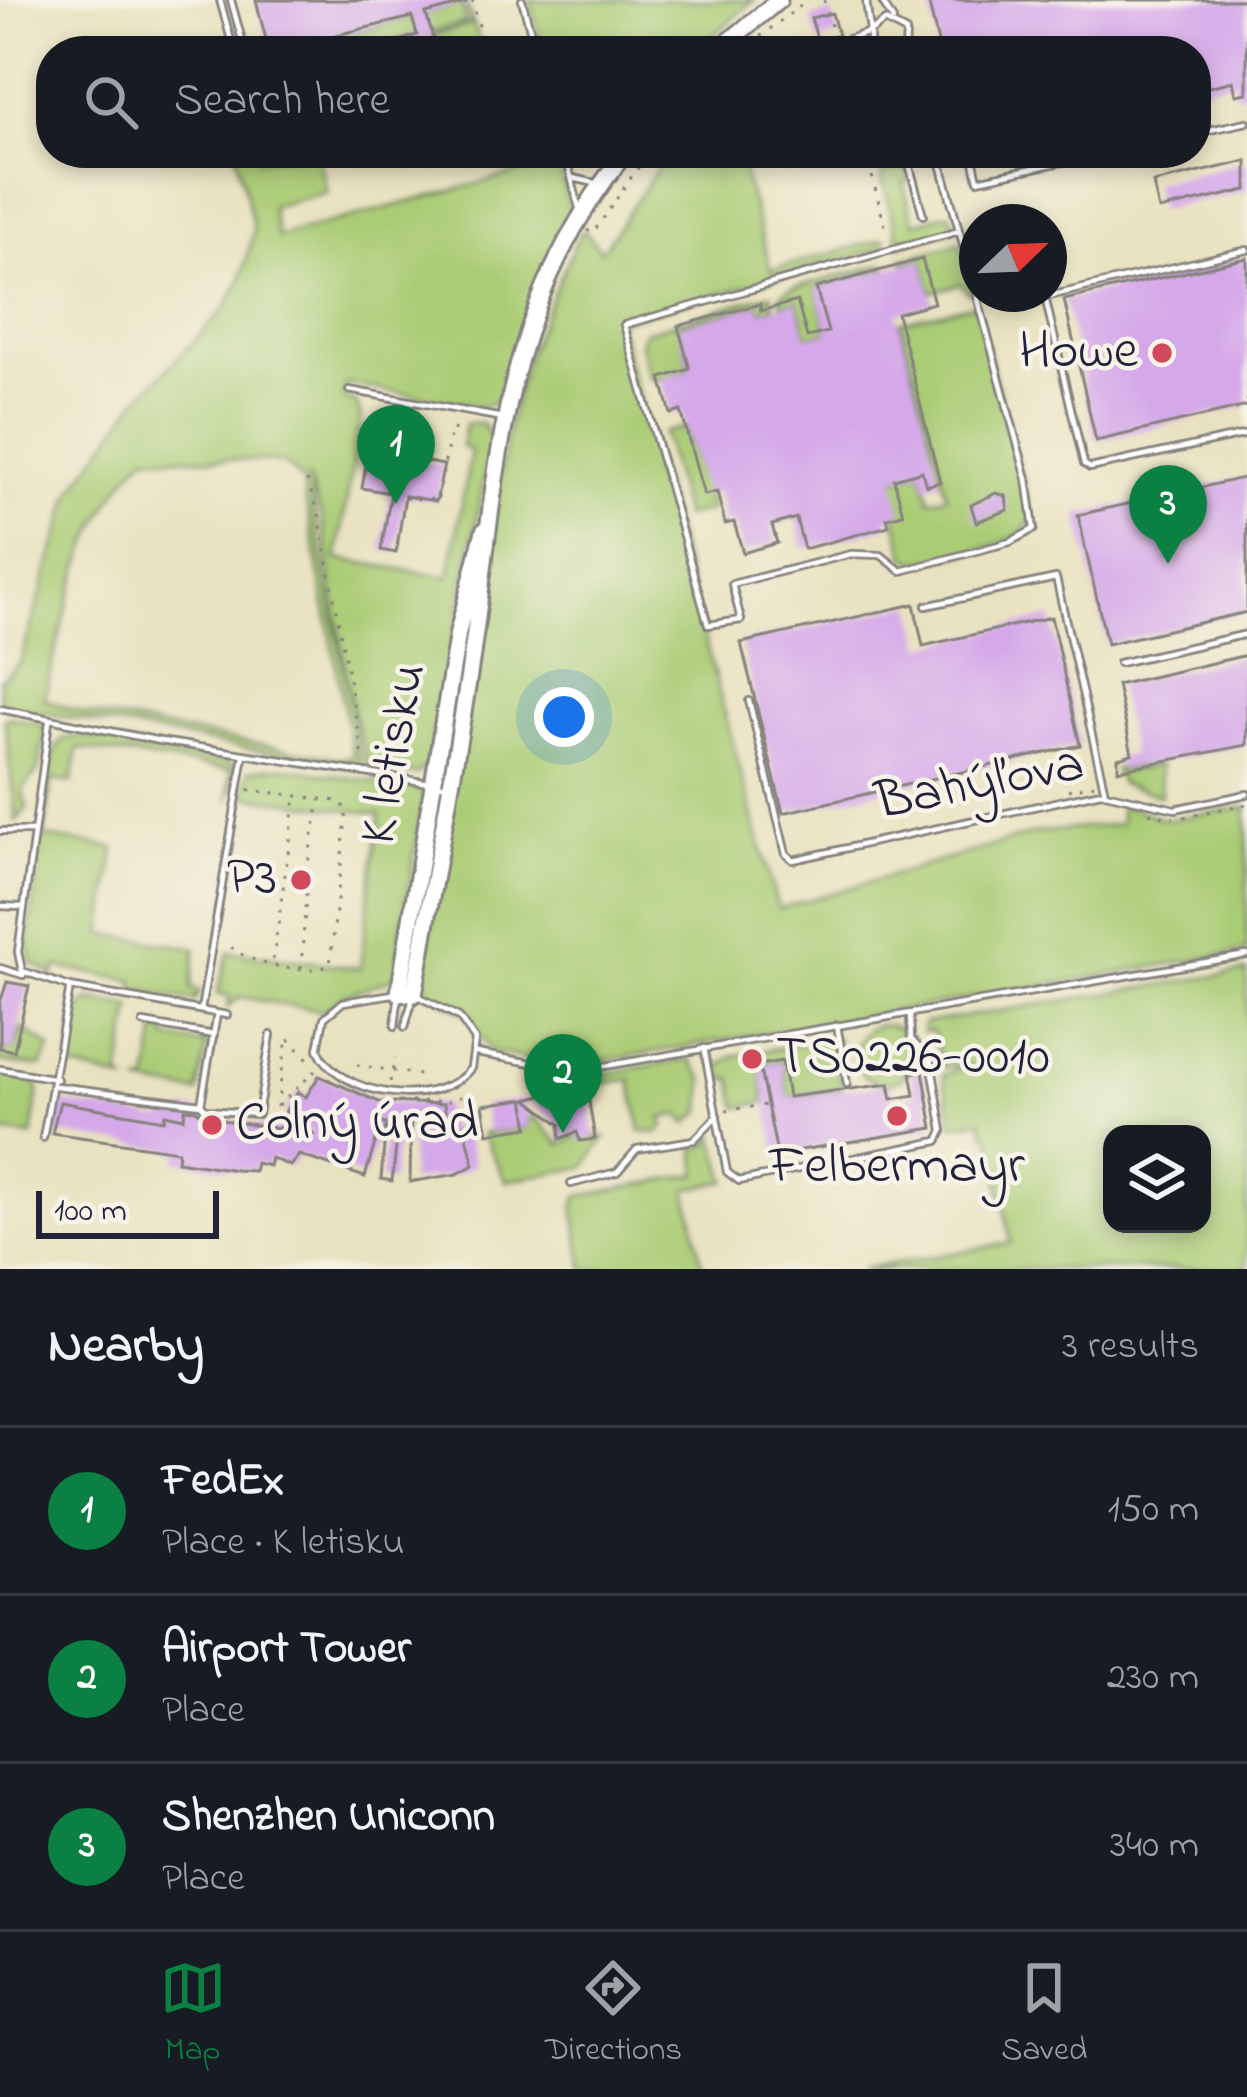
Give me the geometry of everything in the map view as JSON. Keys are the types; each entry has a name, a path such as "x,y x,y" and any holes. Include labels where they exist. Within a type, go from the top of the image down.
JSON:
{"street":[{"path":"735,36 779,0"},
{"name":"K letisku","path":"406,994 441,784 476,628 484,531 503,418 534,316 587,226 601,184 613,168"}],"lane":[{"path":"220,0 230,36"},
{"path":"231,0 241,36"},
{"path":"522,0 532,36"},
{"path":"866,0 870,36"},
{"path":"881,0 907,36"},
{"path":"859,36 879,23 897,23"},
{"path":"1211,130 1247,122"},
{"path":"570,168 587,226"},
{"path":"908,168 923,215"},
{"path":"942,168 1030,493 1034,529 1010,542 902,571 881,555 851,554 732,584 741,620 708,625 624,325 958,231"},
{"path":"975,168 978,180 1034,168"},
{"path":"573,178 601,184"},
{"path":"1247,250 1045,297 1084,464 1090,468 1247,434"},
{"path":"349,391 503,418"},
{"path":"926,606 1056,578 1106,792"},
{"path":"1119,663 1247,634"},
{"name":"Bahýľova","path":"749,701 786,854 798,860 1106,792 1175,809 1247,794"},
{"path":"0,709 49,722 365,776 441,784"},
{"path":"27,976 18,952 49,722"},
{"path":"201,1012 244,755"},
{"path":"0,831 34,830"},
{"path":"0,906 24,907"},
{"path":"476,1053 576,1071 1247,955"},
{"path":"0,968 70,987 227,1015"},
{"path":"44,1138 70,987"},
{"path":"395,1026 406,994"},
{"path":"405,1027 406,994"},
{"path":"406,994 468,1024 476,1053 471,1068 456,1084 422,1092 388,1091 358,1084 330,1068 317,1049 318,1032 343,1002 406,994"},
{"path":"201,1104 217,1014"},
{"path":"704,1048 728,1172 739,1180 935,1144 944,1131 931,1061 911,1039 910,1015"},
{"path":"143,1023 214,1035"},
{"path":"837,1025 847,1084"},
{"path":"0,1069 56,1083 201,1104 207,1110 258,1114 271,1035"},
{"path":"571,1184 607,1177 638,1150 694,1139 716,1114"}],"path":[{"path":"472,0 482,36"},
{"path":"761,36 808,0"},
{"path":"824,0 835,36"},
{"path":"587,226 635,168"},
{"path":"870,168 887,234"},
{"path":"405,497 438,503 451,429 458,430"},
{"path":"307,480 319,514 365,776"},
{"path":"231,946 249,958 272,963 301,968 331,965 347,809 338,801 237,788"},
{"path":"272,963 297,795"},
{"path":"301,968 309,855 320,799"},
{"path":"279,1129 277,1107 287,1038 310,1061"},
{"path":"388,1091 395,1058"},
{"path":"357,1065 426,1076"},
{"path":"277,1107 317,1070"},
{"path":"308,1078 315,1083"},
{"path":"716,1114 766,1105"}],"green space":[{"path":"465,0 477,36 433,36 433,35 471,25"},
{"path":"530,0 754,0 713,36 539,36"},
{"path":"461,4 466,23 413,36 343,36"},
{"path":"240,168 321,168 327,192 271,207 278,237 537,168 560,168 572,219 502,399 483,407 346,384 344,398 356,402 361,416 337,559 449,577 471,451 462,447 465,424 482,423 492,440 430,760 418,774 369,771 349,693 322,517 308,477 362,769 0,705 0,680 20,663 72,492 137,400 224,310 241,280 254,230","holes":["145,456 284,464 302,480 353,756 342,759 81,713 44,699 91,539 123,482"]},
{"path":"658,168 742,168 771,270 884,239 886,248 618,321 778,909 1036,833 1120,824 1120,804 1166,820 1247,807 1247,951 585,1064 547,1063 491,1052 468,1015 429,993 423,976 509,421 529,350 584,229 601,252"},
{"path":"907,168 911,180 903,183 914,223 951,213 954,230 900,245 881,174"},
{"path":"959,243 959,285 931,292 922,260 905,264 903,259"},
{"path":"885,264 887,269 817,288 828,332 807,337 797,301 782,305 780,296 790,289"},
{"path":"771,294 774,307 761,311 759,304 679,326 690,369 661,380 649,377 640,343 644,332"},
{"path":"959,308 959,312 977,312 1033,519 1013,538 918,562 906,557 886,481 922,471 930,500 947,496 900,322"},
{"path":"685,427 711,510 684,517 663,433"},
{"path":"5,719 40,724 45,732 39,769 22,791 27,808 16,821"},
{"path":"82,736 228,762 237,769 228,800 231,770 78,748 72,782 52,780 44,837 115,848 103,934 196,948 191,988 200,991 195,1001 134,990 135,981 56,967 54,976 31,962 28,943 51,760 62,739"},
{"path":"1134,762 1137,770 1159,765 1161,796 1120,784 1115,769 1129,771"},
{"path":"282,767 425,790 394,978 345,995 323,1011 240,997 228,1007 230,996 217,994 229,952 360,968 380,814 243,796 250,770"},
{"path":"1247,971 1247,1269 861,1269 1011,1243 990,1134 985,1134 982,1120 953,1125 943,1075 971,1064 943,1067 932,1031 922,1032 924,1023"},
{"path":"90,1000 132,1007 120,1077 128,1082 70,1067 75,1014"},
{"path":"884,1025 904,1034 913,1054 904,1074 884,1083 864,1074 855,1054 864,1034"},
{"path":"22,1028 51,1048 41,1067 0,1062 0,1048 14,1050"},
{"path":"157,1030 167,1031 166,1038 203,1045 201,1036 208,1039 198,1093 139,1084 148,1082"},
{"path":"837,1038 841,1088 788,1097 782,1061 760,1064 765,1102 738,1108 732,1078 722,1079 721,1065 733,1056"},
{"path":"690,1059 704,1079 702,1111 687,1124 680,1114 662,1118 665,1126 658,1133 641,1131 631,1079 601,1084 605,1073"},
{"path":"0,1074 31,1080 39,1088 32,1136 0,1132"},
{"path":"536,1118 561,1145 575,1136 605,1137 585,1167 506,1181 482,1134 528,1127 527,1119"},
{"path":"714,1135 727,1181 687,1189 703,1269 584,1269 574,1207 579,1196 698,1174 695,1149 709,1144"}],"building":[{"path":"256,0 466,3 426,14 433,36 414,36 412,17 332,36 265,36"},
{"path":"928,0 1247,0 1247,93 1236,95 1233,81 1211,86 1211,36 936,36"},
{"path":"832,13 838,35 816,36 811,18"},
{"path":"1247,161 1247,190 1159,210 1153,183"},
{"name":"Howe","path":"1247,258 1247,406 1096,441 1067,299"},
{"path":"922,259 934,303 897,313 940,482 926,486 922,471 894,479 903,514 887,518 889,526 804,549 796,518 772,525 777,543 743,553 734,522 725,524 717,492 704,495 681,411 671,414 661,378 690,369 678,326 760,304 761,311 797,301 807,337 828,332 816,288"},
{"path":"368,452 444,465 436,501 405,496 396,553 381,550 391,493 362,488"},
{"path":"1247,477 1247,612 1107,644 1078,515"},
{"path":"996,493 1006,496 1008,510 976,522 971,505"},
{"path":"914,604 923,646 1051,617 1080,745 783,813 741,643"},
{"path":"1247,655 1247,745 1118,770 1118,758 1132,754 1117,685"},
{"path":"7,982 29,986 14,1051 0,1048 0,1003"},
{"path":"782,1061 788,1097 889,1084 892,1099 915,1095 911,1073 923,1071 933,1128 777,1154 759,1065"},
{"path":"319,1076 379,1102 444,1104 448,1128 464,1125 474,1165 457,1174 410,1182 411,1124 399,1123 392,1181 381,1179 386,1124 381,1123 365,1177 299,1155 290,1166 271,1158 269,1166 256,1163 254,1171 236,1170 177,1161 178,1151 52,1133 60,1102 164,1120 165,1114 184,1118 185,1109 196,1110 205,1117 315,1135 285,1112 298,1092 306,1097"},
{"path":"587,1088 595,1139 580,1141 577,1132 560,1139 560,1124 527,1099"},
{"path":"524,1099 529,1127 488,1133 483,1105"}],"place":[{"name":"Howe","path":"1162,353"},
{"name":"FedEx","path":"396,504"},
{"name":"Shenzhen Uniconn","path":"1168,564"},
{"name":"P3","path":"301,880"},
{"name":"TS0226-0010","path":"752,1059"},
{"name":"Felbermayr","path":"897,1116"},
{"name":"Colný úrad","path":"212,1125"},
{"name":"Airport Tower","path":"563,1133"}]}
